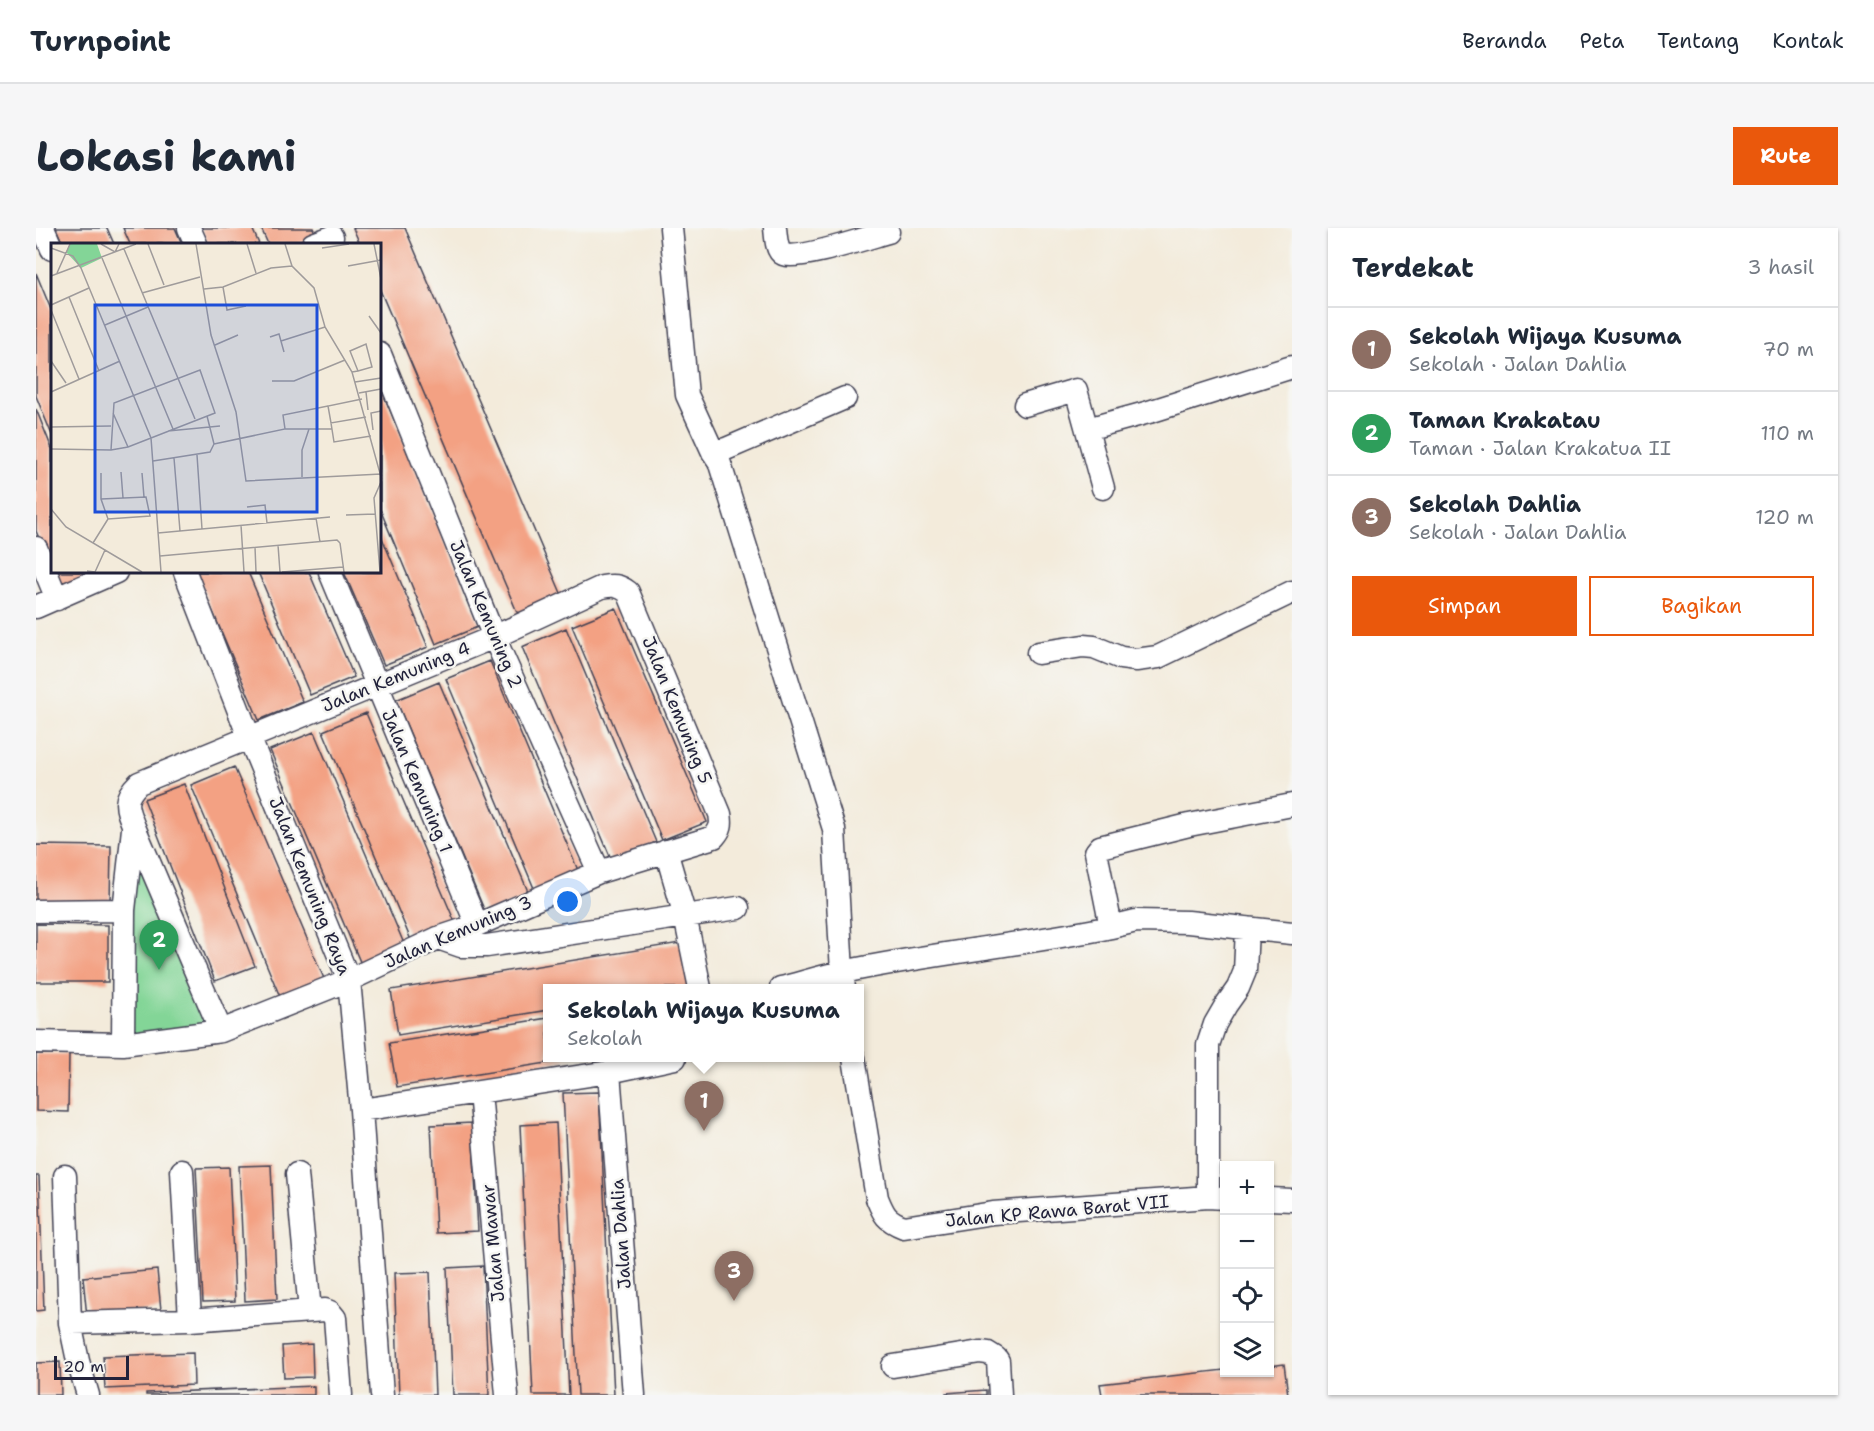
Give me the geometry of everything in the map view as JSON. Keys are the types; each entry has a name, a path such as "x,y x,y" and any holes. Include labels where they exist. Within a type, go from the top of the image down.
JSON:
{"street":[{"path":"43,228 51,247"},
{"path":"189,228 196,243"},
{"path":"671,228 687,395 719,461 834,829 843,980"},
{"path":"775,228 778,248 784,255 800,255 888,232"},
{"name":"Jalan Kemuning 2","path":"381,356 494,637 599,872"},
{"path":"1087,429 1292,367"},
{"path":"1025,405 1076,390 1103,488"},
{"path":"713,452 726,449 845,398"},
{"path":"36,548 57,599"},
{"path":"36,607 114,573"},
{"name":"Jalan Kemuning Raya","path":"185,573 249,737 349,980 382,1395"},
{"name":"Jalan Kemuning 1","path":"330,573 477,925"},
{"name":"Jalan Kemuning 4","path":"134,827 127,809 127,800 130,791 139,783 494,637 602,587 612,585 621,587 628,592 634,605"},
{"path":"1038,653 1083,646 1094,647 1121,658 1136,660 1158,657 1292,592"},
{"name":"Jalan Kemuning 5","path":"634,605 720,814"},
{"path":"1111,927 1096,852 1100,847 1189,825 1292,805"},
{"name":"Jalan Kemuning 3","path":"36,1042 123,1044 221,1031 349,980 438,938 477,925 599,872 714,837 722,824 720,814"},
{"path":"123,1044 124,910 134,827"},
{"path":"134,827 221,1031"},
{"path":"666,851 685,916 699,984"},
{"path":"438,938 461,946 487,946 738,908"},
{"path":"36,911 124,910"},
{"path":"812,984 843,980 995,945 1074,934 1136,921 1188,922 1292,933"},
{"path":"1216,1198 1208,1045 1215,1024 1238,988 1245,971 1247,929"},
{"path":"361,1110 609,1072 656,1062"},
{"name":"Jalan KP Rawa Barat VII","path":"855,1062 877,1198 883,1213 890,1222 904,1227 993,1213 1216,1198"},
{"name":"Jalan Dahlia","path":"609,1072 634,1395"},
{"name":"Jalan Mawar","path":"480,1092 507,1395"},
{"path":"182,1171 190,1320"},
{"path":"297,1174 310,1311"},
{"path":"65,1176 70,1323 88,1395"},
{"path":"1274,1199 1292,1200"},
{"path":"70,1323 190,1320 325,1310 335,1318 341,1395"},
{"path":"893,1366 980,1352 988,1353 998,1361 1000,1395"}],"green space":[{"path":"134,827 221,1031 123,1044"}],"building":[{"path":"56,228 107,228 114,243 63,243"},
{"path":"123,228 175,228 182,243 130,243"},
{"path":"201,228 252,228 259,243 208,243"},
{"path":"261,228 313,228 317,237 302,243 268,243"},
{"path":"353,228 405,228 564,600 520,619 381,292 381,243 360,243"},
{"path":"36,273 51,310 51,433 36,396"},
{"path":"381,388 480,626 436,644 381,511"},
{"path":"36,409 51,446 51,568 36,531"},
{"path":"381,535 428,647 384,665 344,573 381,573"},
{"path":"53,573 100,573 60,589"},
{"path":"196,573 248,573 303,702 259,720"},
{"path":"258,573 309,573 354,677 310,695"},
{"path":"616,608 707,822 662,840 572,626"},
{"path":"566,628 656,842 612,861 522,647"},
{"path":"490,661 580,875 536,893 446,679"},
{"path":"439,682 530,896 486,914 396,700"},
{"path":"366,713 457,927 413,945 323,731"},
{"path":"314,732 405,946 361,964 270,750"},
{"path":"234,767 325,981 281,999 191,785"},
{"path":"184,784 255,966 215,981 144,799"},
{"path":"36,845 111,846 110,904 36,903"},
{"path":"36,924 108,925 108,982 36,982"},
{"path":"686,942 693,984 543,984 543,1011 398,1035 391,990"},
{"path":"543,1019 543,1062 553,1062 397,1087 389,1043"},
{"path":"36,1054 69,1054 68,1112 36,1111"},
{"path":"599,1092 614,1395 578,1395 563,1093"},
{"path":"472,1123 478,1231 436,1233 431,1125"},
{"path":"556,1123 569,1395 533,1395 520,1125"},
{"path":"271,1165 277,1299 245,1301 239,1166"},
{"path":"229,1167 235,1301 203,1302 196,1168"},
{"path":"36,1176 39,1176 44,1310 36,1311"},
{"path":"483,1266 489,1395 453,1395 447,1268"},
{"path":"157,1270 161,1310 87,1317 83,1277"},
{"path":"430,1272 435,1395 399,1395 394,1273"},
{"path":"312,1344 313,1377 284,1378 282,1346"},
{"path":"193,1353 194,1385 105,1389 103,1356"},
{"path":"60,1362 61,1395 36,1395 36,1363"},
{"path":"1284,1364 1288,1395 1102,1395 1100,1384 1220,1370 1220,1377 1274,1377 1274,1365"},
{"path":"314,1386 314,1395 146,1395 146,1393"},
{"path":"986,1390 986,1395 946,1395 946,1393"}],"place":[{"name":"Taman Krakatau","path":"159,970"},
{"name":"Sekolah Wijaya Kusuma","path":"704,1131"},
{"name":"Sekolah Dahlia","path":"734,1301"}]}
